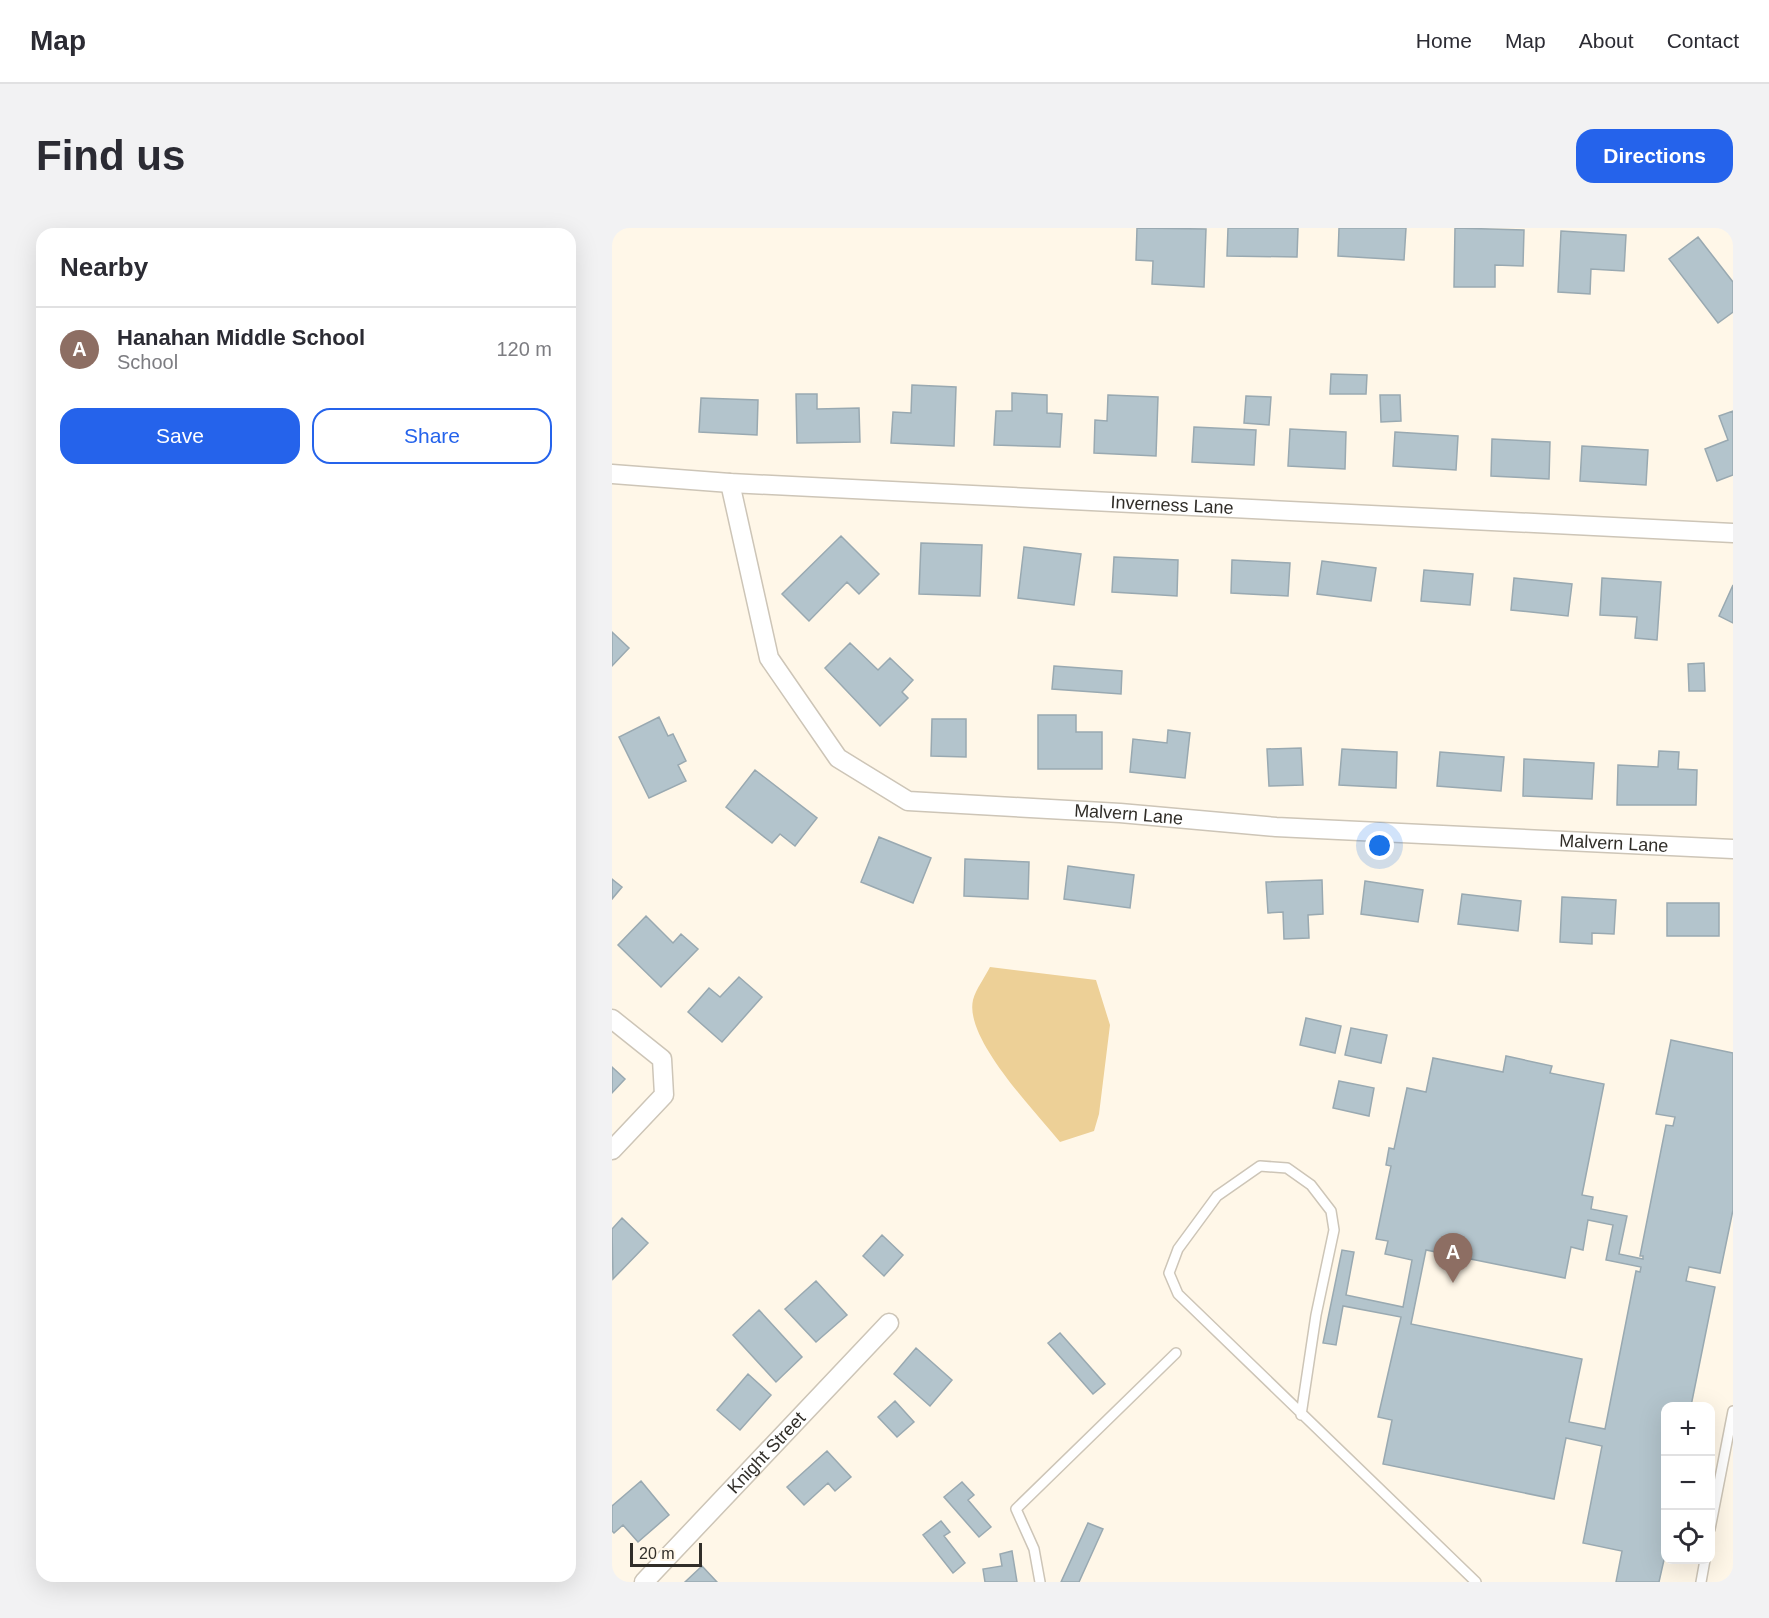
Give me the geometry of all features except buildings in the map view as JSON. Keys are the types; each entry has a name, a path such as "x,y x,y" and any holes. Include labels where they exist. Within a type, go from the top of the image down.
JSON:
{"street":[{"name":"Inverness Lane","path":"612,474 730,483 1733,533"},
{"name":"Malvern Lane","path":"730,483 769,658 838,758 908,801 1120,813 1276,827 1733,849"},
{"path":"612,1019 662,1059 664,1095 612,1150"},
{"name":"Knight Street","path":"644,1582 889,1323"}],"lane":[{"path":"1301,1415 1314,1326 1334,1230 1331,1210 1311,1185 1287,1168 1260,1166 1217,1196 1178,1249 1169,1273 1178,1294 1301,1415 1476,1582"},
{"path":"1041,1582 1034,1549 1016,1509 1176,1353"},
{"path":"1714,1510 1733,1411"},
{"path":"1701,1582 1704,1564"}],"shaded area":[{"path":"990,967 1096,980 1110,1025 1099,1114 1094,1131 1060,1142 990,1054 979,1034 973,1016 973,1000"}],"place":[{"name":"Hanahan Middle School","path":"1453,1283"}]}
